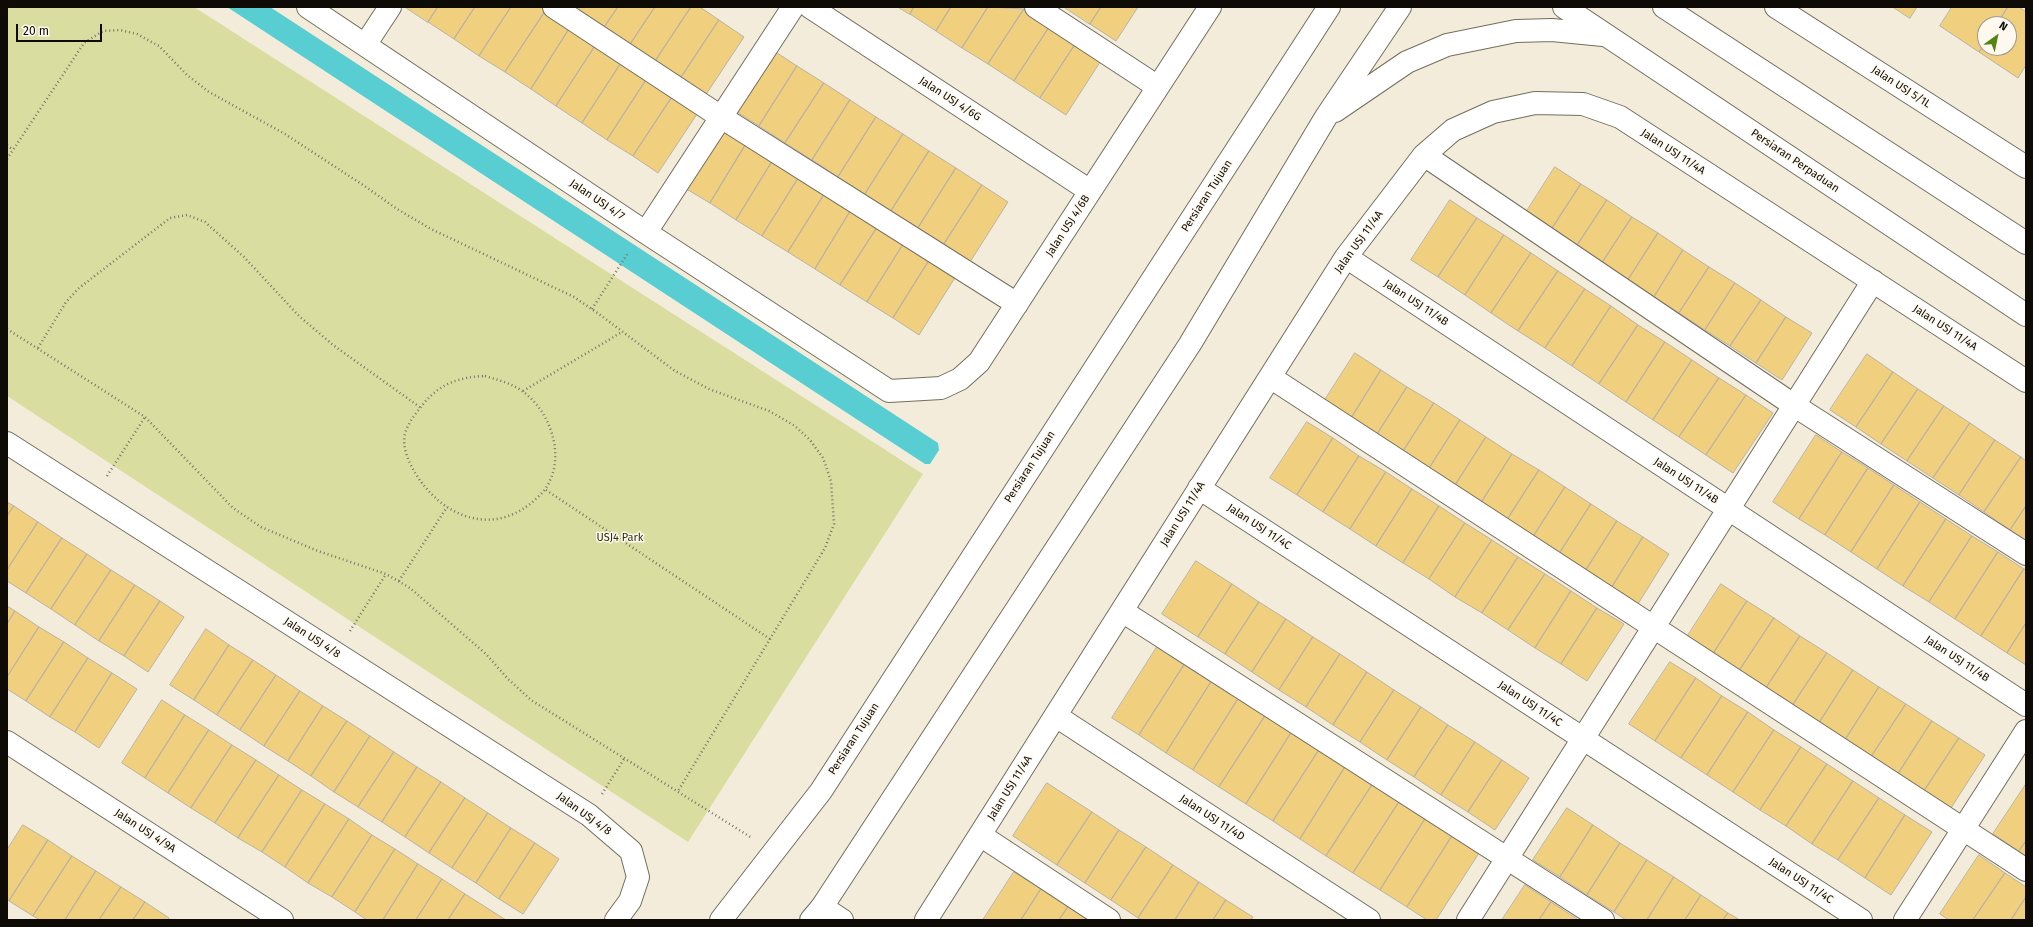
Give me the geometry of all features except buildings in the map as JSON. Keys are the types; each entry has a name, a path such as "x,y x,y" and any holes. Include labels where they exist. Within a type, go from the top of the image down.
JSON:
{"street":[{"name":"Jalan USJ 4/7","path":"308,7 646,232 889,391"},
{"path":"365,45 390,7"},
{"path":"554,7 721,117 1017,304"},
{"path":"646,232 793,7"},
{"name":"Jalan USJ 4/6G","path":"810,7 1090,191"},
{"path":"1036,7 1158,87"},
{"name":"Jalan USJ 4/6B","path":"889,391 941,388 960,379 979,362 1210,7"},
{"name":"Persiaran Tujuan","path":"721,920 821,791 1329,7"},
{"path":"842,920 817,914 1190,344 1326,118 1400,7"},
{"name":"Persiaran Perpaduan","path":"1564,7 2026,315"},
{"path":"1664,7 2026,243"},
{"name":"Jalan USJ 5/1L","path":"1776,7 2026,167"},
{"path":"1326,118 1407,62 1447,45 1516,31 1552,30 1606,35"},
{"name":"Jalan USJ 11/4A","path":"926,920 1346,257 1424,155 1453,130 1494,112 1535,103 1583,104 1620,117 2026,381"},
{"path":"1424,155 1795,406 2026,554"},
{"name":"Jalan USJ 11/4B","path":"1346,257 2026,705"},
{"path":"1468,920 1873,281"},
{"path":"1270,378 2026,870"},
{"name":"Jalan USJ 4/8","path":"7,443 589,815 631,851 638,877 630,900 616,920"},
{"name":"Jalan USJ 11/4C","path":"1199,488 1861,920"},
{"path":"1122,610 1603,920"},
{"name":"Jalan USJ 11/4D","path":"1056,716 1368,920"},
{"path":"1905,920 2026,731"},
{"name":"Jalan USJ 4/9A","path":"7,742 282,920"},
{"path":"980,835 1109,920"}],"path":[{"path":"7,159 84,43 103,31 120,30 138,34 159,46 187,75 209,92 284,134 397,209 431,229 548,284 592,309 675,371 709,388 769,411 795,426 810,440 823,458 831,481 834,524 825,548 678,791"},
{"path":"7,146 13,150"},
{"path":"38,348 66,302 79,288 170,218 188,215 205,222 244,257 299,316 333,346 421,408"},
{"path":"592,309 618,267"},
{"path":"7,329 145,417 234,508 260,527 318,551 386,574 399,581 438,611 486,654 507,678 531,700 774,852"},
{"path":"523,391 622,332"},
{"path":"465,376 485,376 506,382 523,391 537,407 547,422 554,439 556,459 546,490 528,507 508,517 487,520 469,519 440,503 422,485 407,459 405,434 414,416 421,408 428,398 449,383 465,376"},
{"path":"93,498 145,417"},
{"path":"546,490 770,639"},
{"path":"399,581 448,507"},
{"path":"337,653 386,574"},
{"path":"589,815 624,759"}],"green space":[{"name":"USJ4 Park","path":"7,7 194,7 923,474 688,842 7,396"}],"water":[{"path":"227,7 270,7 938,443 939,450 930,464 925,464"}]}
